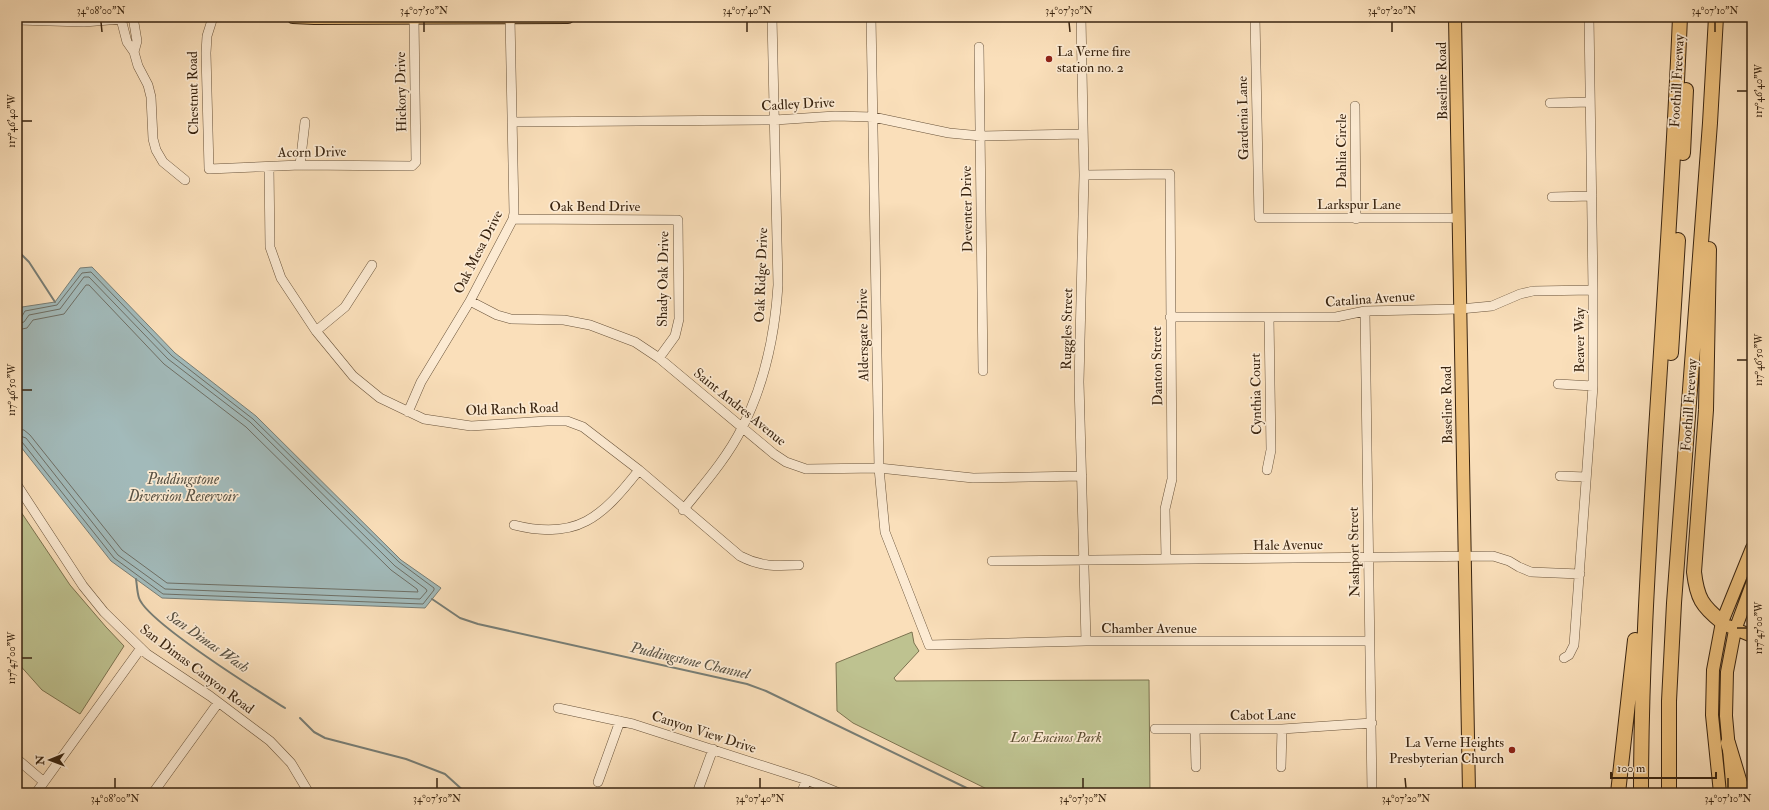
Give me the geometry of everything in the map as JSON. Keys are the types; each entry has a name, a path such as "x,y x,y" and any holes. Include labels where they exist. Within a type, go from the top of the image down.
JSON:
{"highway":[{"path":"1659,793 1660,712 1666,595 1692,261 1707,17"},
{"name":"Foothill Freeway","path":"1669,793 1669,701 1674,603 1710,123 1716,17"},
{"path":"1648,793 1651,670 1685,117 1688,34 1680,19"},
{"name":"Foothill Freeway","path":"1640,793 1641,701 1645,610 1680,19"},
{"path":"1710,123 1709,294 1706,410 1694,572 1700,601 1707,610 1722,622"},
{"path":"1618,793 1636,637 1645,610"},
{"path":"1728,744 1743,793"}],"main road":[{"path":"293,17 568,17"},
{"name":"Baseline Road","path":"1455,17 1469,793"},
{"path":"1720,793 1712,722 1713,670 1722,622 1752,548"},
{"path":"1733,793 1725,695 1727,672 1735,630 1752,584"},
{"path":"1722,622 1735,630 1752,636"}],"street":[{"path":"133,17 137,41 134,52"},
{"name":"Chestnut Road","path":"209,169 206,53 208,36 213,17"},
{"name":"Oak Ridge Drive","path":"684,510 723,459 742,428 760,386 776,322 778,285 772,17"},
{"name":"Aldersgate Drive","path":"871,17 879,468 885,532 929,645"},
{"name":"Ruggles Street","path":"1081,17 1082,134 1084,175 1079,382 1086,642"},
{"name":"Gardenia Lane","path":"1255,17 1259,218"},
{"name":"Beaver Way","path":"1564,658 1569,655 1574,645 1593,386 1589,17"},
{"path":"17,20 35,22 84,22 126,18 127,42 134,52 138,66 148,85 151,96 153,140 156,150 163,162 185,180"},
{"name":"Hickory Drive","path":"414,18 416,162 414,165"},
{"name":"Oak Mesa Drive","path":"408,412 421,382 470,302 513,220 510,18"},
{"name":"Deventer Drive","path":"979,47 983,371"},
{"path":"1550,103 1590,102"},
{"name":"Dahlia Circle","path":"1355,106 1356,219"},
{"name":"Cadley Drive","path":"512,122 775,120 835,116 873,117 948,133 980,136 1082,134"},
{"path":"300,165 305,122"},
{"name":"Acorn Drive","path":"209,169 300,165 414,165"},
{"name":"Old Ranch Road","path":"269,167 270,247 281,278 316,330 353,376 380,398 424,420 472,426 547,420 567,421 583,427 639,470 684,510 740,556 754,563 771,566 799,566"},
{"name":"Danton Street","path":"1084,175 1170,174 1172,478 1166,509 1166,558"},
{"path":"1552,197 1592,196"},
{"name":"Larkspur Lane","path":"1259,218 1459,218"},
{"name":"Oak Bend Drive","path":"513,220 678,220"},
{"name":"Shady Oak Drive","path":"659,358 675,336 678,319 678,220"},
{"path":"316,330 345,307 372,265"},
{"name":"Catalina Avenue","path":"1170,317 1336,316 1365,311 1460,309 1492,306 1520,294 1533,291 1593,290"},
{"name":"Saint Andres Avenue","path":"470,302 497,315 511,319 564,320 590,325 635,342 659,358 774,454 786,462 806,469 879,468 973,478 1082,476"},
{"name":"Nashport Street","path":"1365,311 1372,793"},
{"name":"Cynthia Court","path":"1267,470 1271,450 1269,317"},
{"path":"1558,384 1593,386"},
{"path":"514,525 532,530 559,529 583,524 598,515 609,505 639,470"},
{"path":"1560,476 1586,477"},
{"name":"San Dimas Canyon Road","path":"17,485 83,586 104,612 140,648 210,696 279,750 302,779 309,793"},
{"name":"Hale Avenue","path":"992,561 1166,558 1220,560 1493,556 1509,560 1519,567 1531,572 1580,574"},
{"name":"Chamber Avenue","path":"929,645 1086,642 1369,641"},
{"path":"36,793 140,648"},
{"path":"153,793 218,703"},
{"name":"Canyon View Drive","path":"558,708 620,721 713,749 807,780 839,793"},
{"path":"598,782 620,721"},
{"name":"Cabot Lane","path":"1155,729 1282,729 1372,723"},
{"path":"1195,729 1196,767"},
{"path":"1281,767 1282,729"},
{"path":"697,793 713,749"},
{"path":"17,759 44,782"},
{"path":"801,793 807,780"}],"green space":[{"path":"17,506 70,585 124,646 80,714 42,690 17,662"},
{"name":"Los Encinos Park","path":"912,632 914,643 919,651 894,678 896,681 1149,680 1150,793 995,793 853,723 837,711 836,663"}],"water":[{"name":"Puddingstone Diversion Reservoir","path":"92,267 175,353 256,416 401,560 441,588 425,608 162,598 111,561 17,442 17,320 22,307 55,302 80,268"}],"waterway":[{"name":"San Dimas Wash","path":"17,250 29,262 55,302"},
{"name":"San Dimas Wash","path":"136,579 139,598 146,609 161,623 205,656 285,708"},
{"name":"Puddingstone Channel","path":"432,599 460,618 478,624 747,684 766,691 977,793"},
{"name":"San Dimas Wash","path":"300,718 314,732 325,738 406,759 445,774 466,793"}],"place":[{"name":"La Verne fire station no. 2","path":"1049,59"},
{"name":"La Verne Heights Presbyterian Church","path":"1512,750"}]}
